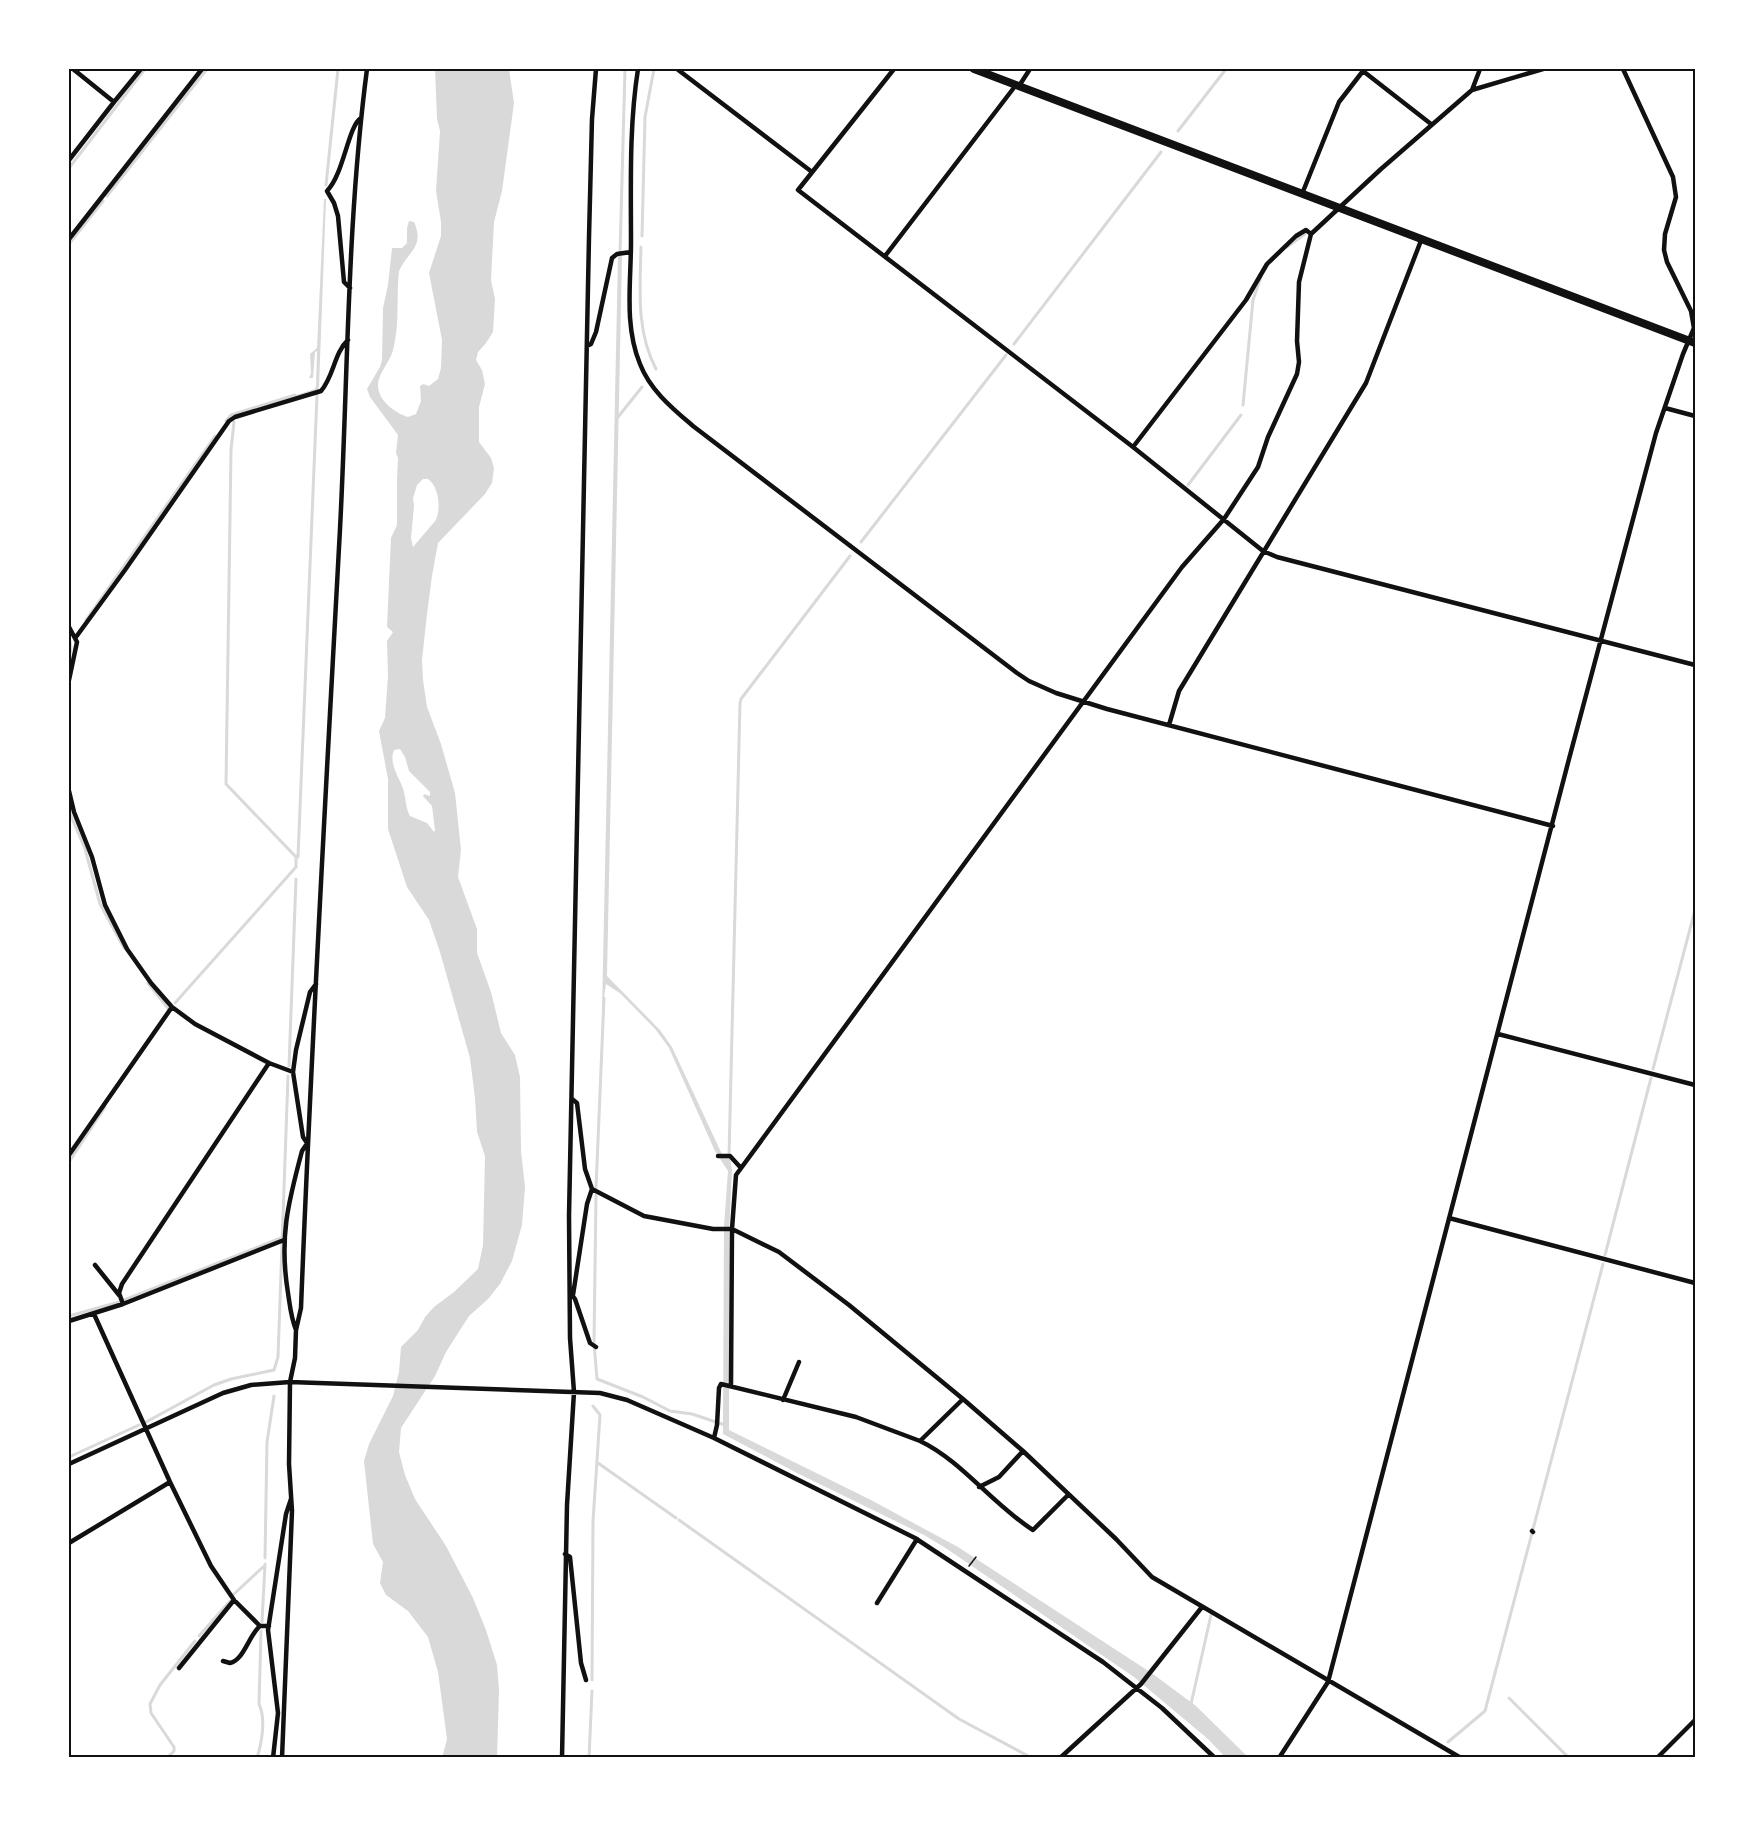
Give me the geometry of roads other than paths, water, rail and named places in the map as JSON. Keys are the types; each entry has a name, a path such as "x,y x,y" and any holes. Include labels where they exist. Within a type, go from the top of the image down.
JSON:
{"highway":[{"path":"974,69 1692,342"}],"street":[{"path":"73,69 114,102"},
{"path":"69,160 141,69"},
{"path":"69,239 202,69"},
{"path":"282,1758 281,1723 291,1496 290,1382 301,1308 307,1143 356,164 367,69"},
{"path":"562,1758 565,1554 574,1392 571,1295 572,1099 592,119 596,69"},
{"path":"638,69 634,106 629,312 632,339 644,373 669,405 729,454 1017,673 1042,687 1168,725 1553,826"},
{"path":"677,69 812,172"},
{"path":"894,69 798,190 1133,447 1263,551 1277,557 1695,665"},
{"path":"885,256 1030,69"},
{"path":"1472,90 1480,69"},
{"path":"730,1386 731,1229 735,1181 741,1168 1182,567 1224,519 1258,466 1268,437 1299,368 1299,282 1311,234 1431,124 1472,90 1543,69"},
{"path":"1279,1758 1328,1682 1656,433 1683,354 1692,342 1694,328 1691,311 1667,262 1664,250 1665,234 1676,197 1673,177 1623,69"},
{"path":"1302,194 1339,102 1362,70 1431,124"},
{"path":"350,288 345,282 337,209 327,191 337,176 354,124 361,118"},
{"path":"69,225 76,230"},
{"path":"1133,447 1246,300 1267,264 1296,236 1306,230 1311,234"},
{"path":"1168,725 1179,690 1366,383 1422,238"},
{"path":"587,346 591,344 596,332 612,258 615,254 631,252"},
{"path":"76,637 229,421 235,417 321,391 329,379 342,346 348,340"},
{"path":"1665,408 1695,416"},
{"path":"69,627 76,637 76,649 69,680"},
{"path":"69,791 74,812 92,857 105,905 127,950 151,983 172,1007 195,1024 293,1072"},
{"path":"307,1143 303,1137 293,1072 310,992 316,983"},
{"path":"69,1155 172,1007"},
{"path":"1498,1034 1695,1085"},
{"path":"119,1296 122,1284 270,1062"},
{"path":"572,1099 577,1103 585,1169 592,1189 587,1204 571,1295 587,1336 594,1346"},
{"path":"296,1330 284,1269 284,1240 286,1212 302,1151 307,1143"},
{"path":"725,1155 741,1168"},
{"path":"592,1189 644,1216 723,1230 731,1229 779,1252 849,1305 1023,1451 1116,1539 1152,1577 1461,1758"},
{"path":"1449,1218 1695,1283"},
{"path":"69,1321 123,1304 284,1240"},
{"path":"94,1264 123,1304"},
{"path":"94,1314 170,1482 211,1566 234,1600 261,1626"},
{"path":"783,1400 799,1362"},
{"path":"69,1464 223,1393 251,1385 290,1382 600,1393 627,1400 714,1438 917,1539 1140,1686 1215,1758"},
{"path":"714,1438 719,1388 723,1384 856,1417 920,1441 946,1457 1033,1530 1068,1495"},
{"path":"920,1441 963,1399"},
{"path":"979,1487 999,1477 1023,1451"},
{"path":"69,1543 170,1482"},
{"path":"273,1758 281,1723 269,1626 286,1514 291,1496"},
{"path":"877,1603 917,1539"},
{"path":"565,1554 570,1557 581,1663 586,1680"},
{"path":"179,1668 234,1600"},
{"path":"1060,1758 1140,1686 1202,1607"},
{"path":"223,1661 230,1663 237,1660 254,1631 261,1626 269,1626"},
{"path":"1657,1758 1695,1720"}],"waterway":[{"path":"69,168 145,69"},
{"path":"107,196 207,69"},
{"path":"326,185 338,69"},
{"path":"620,253 625,69"},
{"path":"642,236 645,117 654,69"},
{"path":"1178,131 1226,69"},
{"path":"1014,344 1161,152"},
{"path":"69,244 103,201"},
{"path":"1287,247 1305,234"},
{"path":"641,247 642,325 656,369"},
{"path":"1243,405 1253,300 1261,277"},
{"path":"861,542 1006,355"},
{"path":"618,417 642,387"},
{"path":"226,421 231,415 295,395"},
{"path":"298,857 317,395"},
{"path":"1188,485 1241,415"},
{"path":"175,1003 296,867 296,857 226,784 231,450 234,422"},
{"path":"86,620 215,436"},
{"path":"729,1156 740,703 850,556"},
{"path":"69,660 70,641"},
{"path":"69,811 85,849 100,904 124,948"},
{"path":"289,1066 296,879"},
{"path":"1653,1069 1695,910"},
{"path":"148,983 170,1011"},
{"path":"596,1188 604,998"},
{"path":"146,1422 214,1385 274,1370 278,1357 288,1076"},
{"path":"1605,1255 1651,1078"},
{"path":"69,1162 105,1107"},
{"path":"596,1195 594,1343 597,1379 643,1397 670,1411 692,1414 725,1425"},
{"path":"69,1316 119,1302 281,1238"},
{"path":"1448,1742 1485,1711 1603,1264"},
{"path":"265,1558 267,1442 274,1396"},
{"path":"592,1680 593,1521 600,1415 593,1406"},
{"path":"69,1457 139,1425"},
{"path":"598,1463 676,1518"},
{"path":"679,1520 959,1719 1032,1758"},
{"path":"262,1622 265,1564"},
{"path":"234,1594 263,1567"},
{"path":"199,1636 230,1601"},
{"path":"1191,1704 1211,1615"},
{"path":"257,1758 263,1723 259,1704 261,1631"},
{"path":"167,1758 174,1751 174,1747 151,1713 150,1704 160,1685 195,1641"},
{"path":"589,1758 592,1691"},
{"path":"1509,1698 1569,1758"}]}
